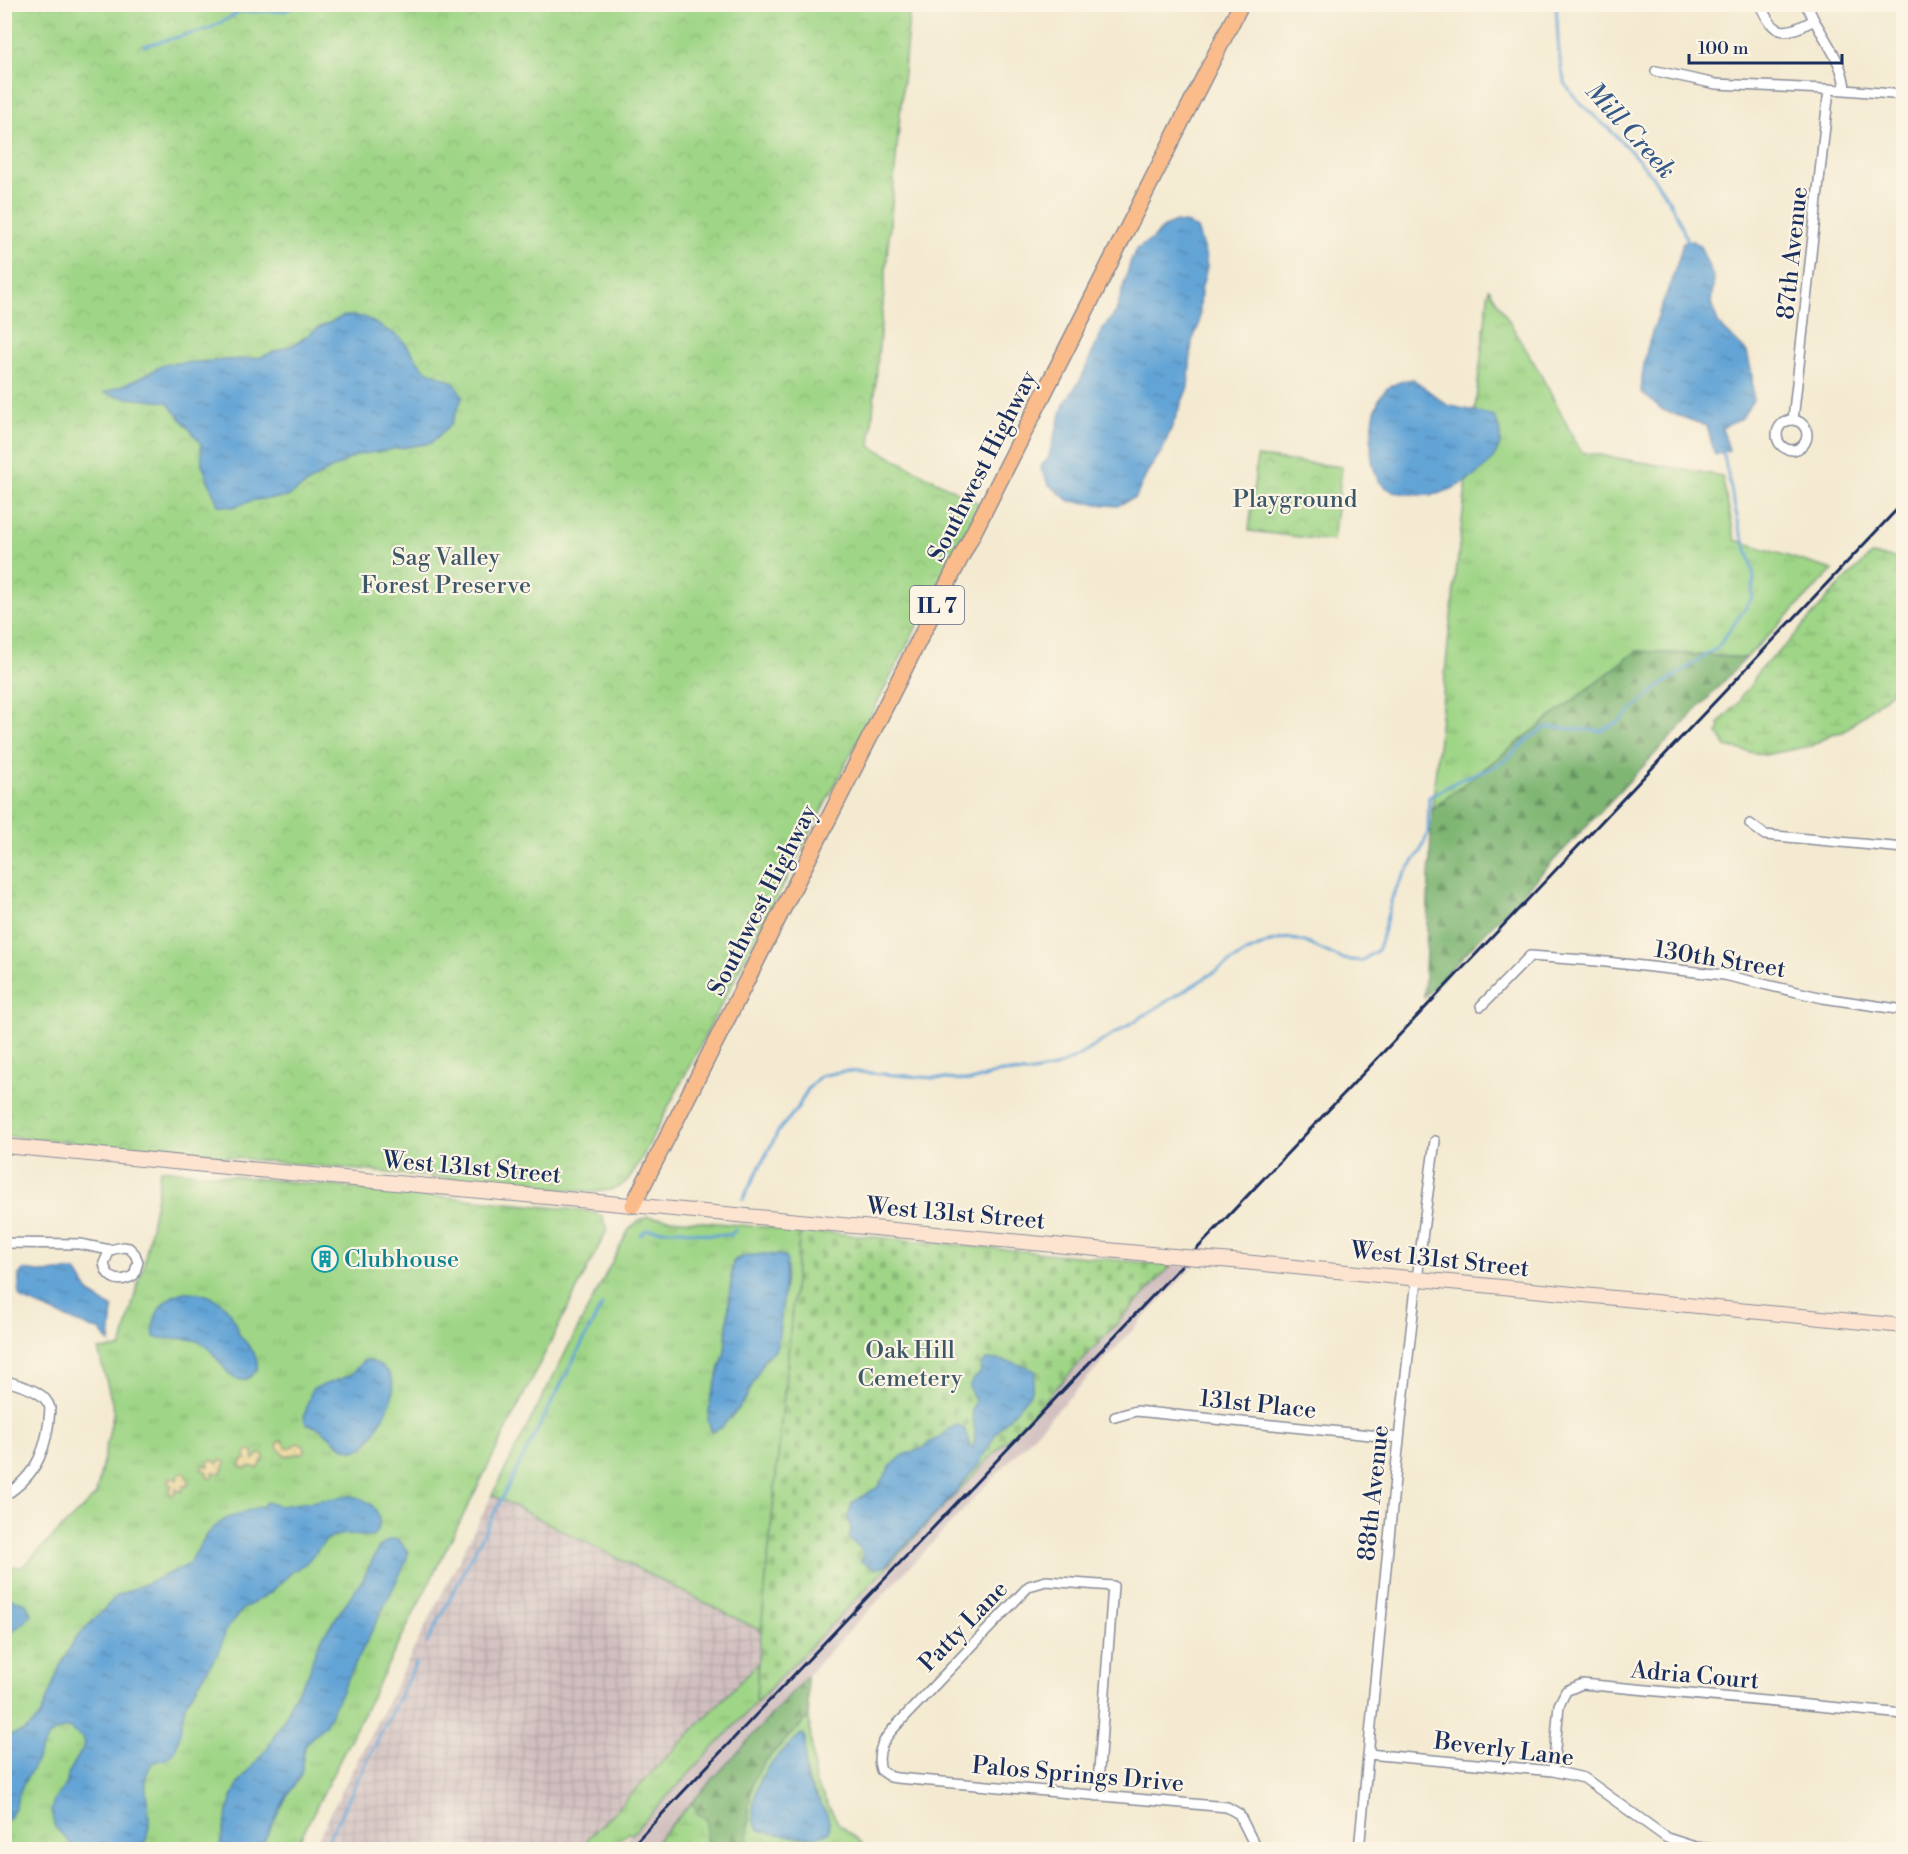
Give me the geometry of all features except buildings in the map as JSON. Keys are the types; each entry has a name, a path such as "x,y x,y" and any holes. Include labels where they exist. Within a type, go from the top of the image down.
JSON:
{"main road":[{"name":"Southwest Highway","path":"633,1205 1241,4"}],"street":[{"path":"1760,4 1765,16 1775,28 1786,32 1799,28 1811,10 1841,67 1845,79 1845,90"},
{"path":"1656,70 1716,84 1904,95"},
{"name":"87th Avenue","path":"1793,420 1829,89"},
{"path":"1750,824 1766,835 1904,848"},
{"name":"130th Street","path":"1481,1006 1530,956 1724,975 1823,998 1904,1010"},
{"name":"88th Avenue","path":"1359,1850 1386,1556 1416,1279 1435,1141"},
{"name":"West 131st Street","path":"4,1146 1904,1326"},
{"path":"4,1243 80,1244 110,1250"},
{"path":"4,1380 43,1396 50,1408 43,1450 39,1460 25,1479 4,1496"},
{"name":"131st Place","path":"1115,1417 1137,1411 1399,1438"},
{"name":"Patty Lane","path":"878,1762 885,1737 1029,1586 1046,1581 1113,1586 1097,1796"},
{"name":"Adria Court","path":"1554,1771 1559,1705 1566,1691 1582,1684 1904,1714"},
{"name":"Beverly Lane","path":"1368,1754 1554,1771 1584,1778 1667,1838 1695,1847 1722,1850"},
{"name":"Palos Springs Drive","path":"878,1762 885,1773 897,1778 1233,1809 1243,1819 1257,1850"}],"shaded area":[{"path":"1172,1265 1192,1267 807,1676 649,1849 616,1850"},
{"path":"492,1495 761,1631 758,1663 577,1849 312,1850"}],"green space":[{"name":"Sag Valley Forest Preserve","path":"4,5 910,5 870,446 980,504 642,1158 627,1180 618,1187 591,1192 5,1136"},
{"path":"1489,288 1539,371 1581,452 1722,476 1735,540 1833,570 1746,658 1637,651 1432,809 1449,634"},
{"name":"Playground","path":"1257,457 1342,467 1333,541 1249,531"},
{"path":"1871,555 1903,559 1903,678 1892,688 1891,692 1843,732 1831,734 1811,746 1764,755 1726,747 1718,733 1719,723 1740,701 1759,670 1789,642 1833,592"},
{"path":"1637,651 1746,658 1424,997 1432,809"},
{"path":"160,1169 589,1211 602,1216 607,1230 295,1849 5,1849 4,1566 22,1567 96,1495 114,1410 98,1350 121,1348 143,1269"},
{"path":"647,1217 800,1230 761,1631 492,1495 628,1231 637,1222","holes":["763,1254 787,1267 781,1318 771,1353 766,1356 746,1398 727,1420 715,1385 725,1352 732,1266 736,1259"]},
{"name":"Oak Hill Cemetery","path":"800,1230 1172,1265 756,1703 758,1663"},
{"path":"758,1663 756,1703 632,1834 629,1833 604,1846 577,1850"},
{"path":"807,1676 809,1717 764,1763 754,1780 749,1805 748,1849 723,1849 671,1825"},
{"path":"809,1717 815,1782 839,1824 868,1849 748,1850 749,1805 754,1780 771,1755","holes":["800,1735 807,1779 823,1808 809,1837 761,1831 754,1823 753,1817 760,1778"]},
{"path":"692,1803 698,1814 707,1820 706,1842 723,1849 649,1849"}],"sand":[{"path":"282,1440 289,1449 297,1443 304,1446 305,1450 302,1453 285,1456 277,1447 278,1442"},
{"path":"248,1450 253,1452 254,1460 259,1454 263,1454 264,1459 258,1469 251,1466 245,1469 241,1467 241,1462 246,1459 245,1454"},
{"path":"211,1460 217,1464 220,1460 226,1463 221,1473 213,1472 214,1477 211,1479 207,1477 207,1472 201,1469 204,1465 209,1466 208,1462"},
{"path":"184,1472 189,1482 188,1486 183,1486 182,1492 176,1489 175,1494 170,1495 169,1489 172,1486 168,1482 169,1478 173,1477 177,1480 180,1473"}],"water":[{"path":"1176,222 1189,224 1197,229 1207,267 1201,290 1199,325 1192,341 1188,387 1162,451 1148,471 1136,497 1117,506 1070,501 1048,484 1041,470 1041,466 1048,459 1064,404 1081,379 1102,330 1116,312 1136,250 1164,227"},
{"path":"1691,240 1700,246 1714,279 1711,303 1718,323 1747,352 1752,375 1753,400 1742,418 1722,428 1729,450 1715,455 1707,426 1663,410 1641,392 1644,364 1651,336 1683,242"},
{"path":"344,316 364,317 401,338 424,369 453,382 463,396 451,424 431,443 357,455 287,497 254,500 233,507 218,505 202,464 201,443 167,402 104,393 138,379 165,364 258,358 295,344 318,328"},
{"path":"1413,379 1447,405 1494,416 1500,431 1497,451 1483,469 1462,484 1431,495 1404,494 1387,488 1378,479 1373,464 1372,432 1379,400 1391,386"},
{"path":"768,1254 784,1256 787,1261 778,1343 774,1352 766,1356 746,1398 721,1428 712,1432 708,1421 709,1412 711,1397 725,1352 733,1262 744,1256"},
{"path":"23,1270 46,1273 76,1271 90,1294 113,1308 110,1343 100,1330 22,1299 19,1295 19,1275"},
{"path":"184,1292 207,1295 226,1307 234,1320 238,1333 257,1360 257,1370 248,1378 240,1380 232,1377 213,1353 197,1341 154,1337 154,1321 160,1308 170,1298"},
{"path":"988,1359 1007,1361 1036,1372 1030,1394 996,1433 979,1464 944,1505 886,1565 876,1569 860,1561 863,1556 861,1550 849,1539 851,1529 848,1517 852,1503 878,1487 890,1467 905,1454 922,1449 928,1443 941,1437 948,1429 957,1425 964,1428 971,1447 974,1447 975,1431 972,1411 975,1401 969,1387 973,1379 980,1374 981,1365"},
{"path":"367,1360 387,1371 393,1386 392,1395 385,1414 370,1440 359,1449 350,1450 318,1428 306,1424 304,1417 312,1389 351,1375 362,1362"},
{"path":"351,1496 364,1500 374,1507 379,1518 378,1531 371,1537 347,1534 334,1536 325,1541 306,1563 293,1571 270,1593 243,1609 226,1630 219,1652 185,1705 174,1752 166,1759 156,1761 147,1773 149,1825 143,1849 75,1849 55,1827 51,1811 54,1800 67,1783 68,1774 85,1745 83,1738 68,1728 48,1737 22,1786 14,1811 5,1821 5,1737 25,1731 40,1717 60,1666 75,1639 117,1596 186,1566 214,1527 228,1518 263,1506 266,1502 280,1506"},
{"path":"396,1539 408,1552 406,1562 325,1725 306,1743 301,1775 288,1794 260,1849 219,1849 231,1800 238,1784 268,1747 288,1712 291,1701 309,1673 322,1638 364,1577 379,1547 388,1540"},
{"path":"5,1597 26,1603 31,1614 27,1620 5,1637"},
{"path":"804,1734 807,1781 826,1812 829,1832 806,1837 761,1831 755,1824 753,1810 762,1776 774,1760 800,1735"}],"waterway":[{"path":"143,46 209,29 239,12 284,11 301,4"},
{"name":"Mill Creek","path":"1556,4 1560,63 1568,88 1648,171 1675,211 1687,241"},
{"path":"743,1199 779,1130 820,1076 845,1071 971,1081 1001,1072 1027,1073 1054,1068 1078,1056 1247,952 1270,942 1288,938 1305,942 1342,959 1361,961 1378,950 1394,892 1420,852 1428,833 1429,797 1463,778 1505,761 1527,740 1546,727 1602,731 1621,720 1656,689 1718,647 1752,598 1754,578 1751,562 1739,526 1723,452"},
{"path":"641,1235 646,1230 682,1230 711,1235 731,1235 735,1230"},
{"path":"427,1643 602,1305"},
{"path":"323,1850 416,1663"}],"railway":[{"path":"628,1850 1904,502"}],"place":[{"name":"Clubhouse","path":"325,1259"}]}
